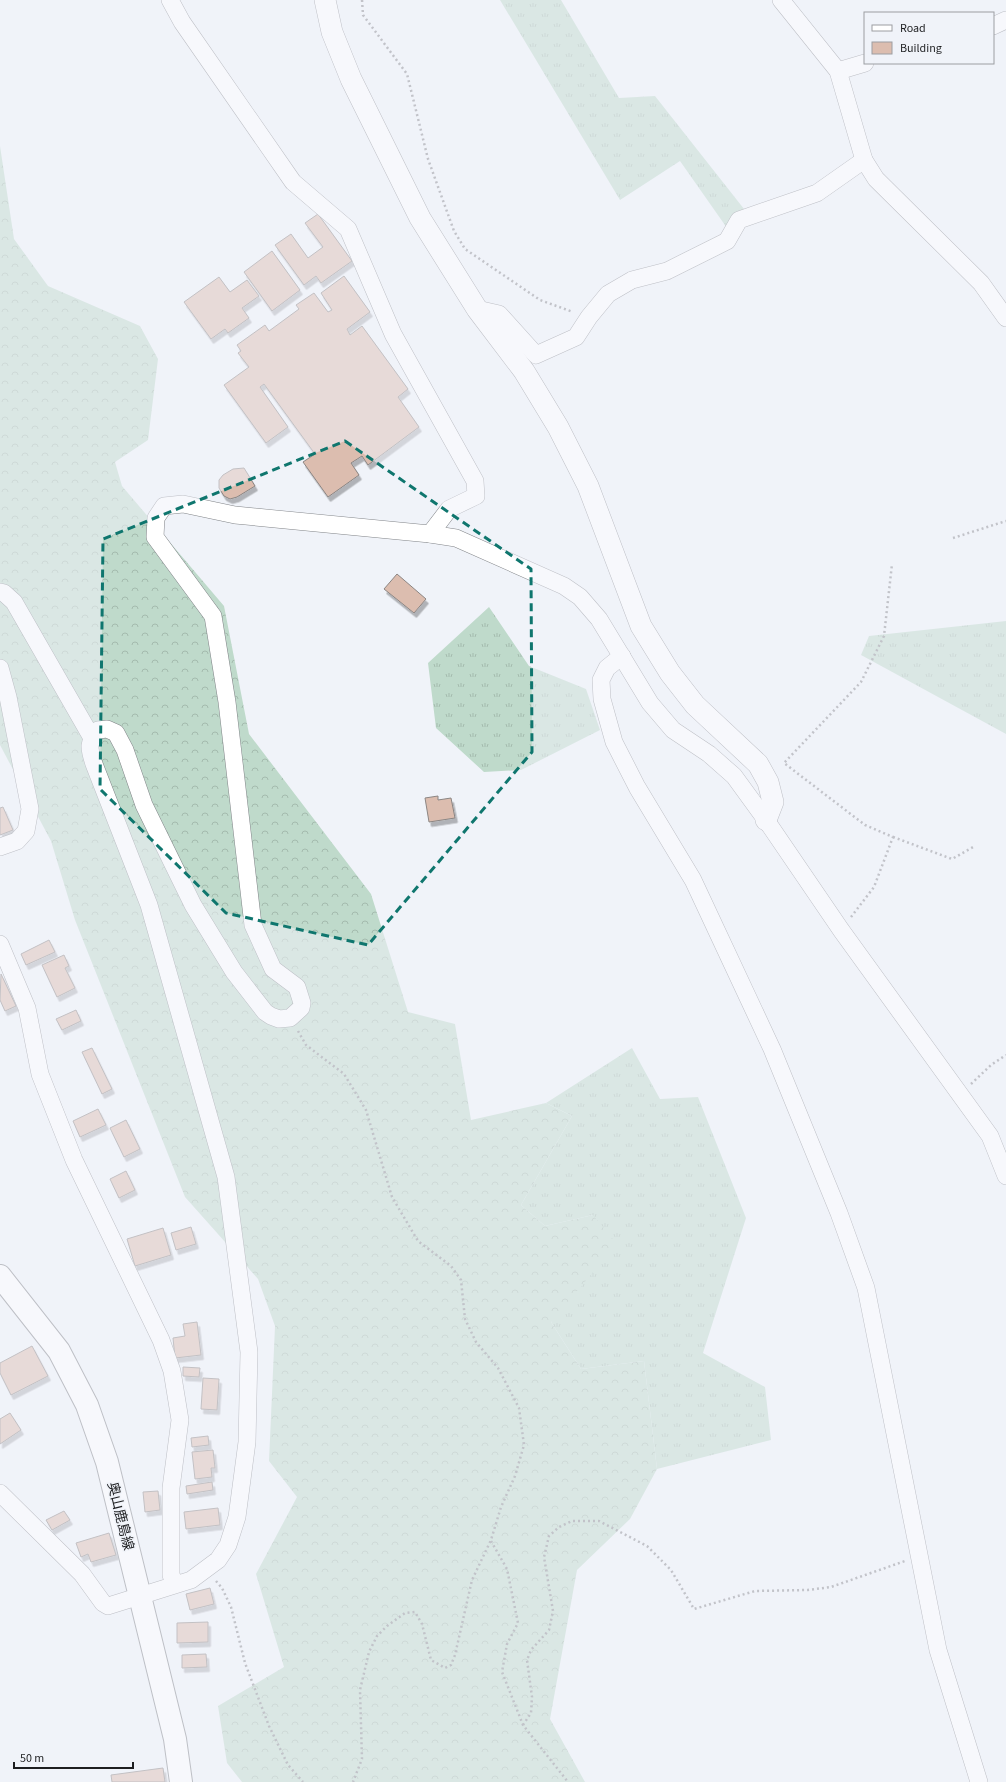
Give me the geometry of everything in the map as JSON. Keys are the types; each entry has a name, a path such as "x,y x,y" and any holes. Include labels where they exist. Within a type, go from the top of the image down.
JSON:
{"main road":[{"name":"奥山鹿島線","path":"0,1276 59,1351 87,1405 107,1462 141,1597 175,1739 181,1782"}],"street":[{"path":"170,0 182,22 293,182 348,229 393,334 475,481 476,496 449,509 430,534"},
{"path":"325,0 332,32 351,79 420,218 477,309 524,371 558,427 588,486 641,626 670,673 695,704 758,764 768,782 772,802 766,820"},
{"path":"781,0 838,71 864,160 876,179 981,283 1006,318"},
{"path":"994,26 1006,20"},
{"path":"838,71 864,63"},
{"path":"477,309 499,314 536,355 576,337 589,317 608,294 632,280 667,271 726,241 739,220 817,193 864,160"},
{"path":"0,1493 82,1574 103,1603 108,1606 141,1597 175,1584 191,1580 206,1570 218,1560 228,1545 236,1517 247,1442 249,1352 226,1177 149,905 94,764 89,747 92,738 98,730 107,729 116,733 126,750 144,805 193,905 230,966 265,1012 271,1016 279,1019 290,1018 300,1008 302,1003 297,987 273,969 253,925 227,702 213,616 155,537 156,518 164,506 183,504 235,515 430,534 456,538 564,586 580,597 599,619 650,703 673,730 709,754 734,776 842,930 990,1136 1006,1176"},
{"path":"0,592 4,593 14,602 92,738"},
{"path":"622,656 607,668 601,680 602,699 614,742 637,787 693,880 772,1049 846,1230 866,1288 938,1650 979,1782"},
{"path":"0,668 8,697 30,809 26,831 17,841 0,847"},
{"path":"0,944 27,1008 40,1074 74,1160 161,1340 172,1371 180,1420 171,1488 171,1574 175,1584"}],"path":[{"path":"362,0 363,15 407,74 428,159 454,231 466,249 540,300 589,317"},
{"path":"953,538 1006,521"},
{"path":"892,564 884,636 861,682 784,763 865,825 893,838 952,859 975,846"},
{"path":"842,930 874,886 893,838"},
{"path":"290,1018 306,1045 344,1074 366,1110 392,1197 418,1241 451,1266 461,1280 465,1319 476,1342 498,1368 519,1408 524,1445 516,1476 501,1506 491,1540 472,1580 455,1655 451,1665 445,1668 431,1660 422,1624 415,1612 405,1613 387,1626 377,1636 369,1652 360,1690 362,1759 353,1782"},
{"path":"960,1094 991,1065 1006,1055"},
{"path":"523,1725 531,1713 532,1697 527,1660 531,1650 549,1630 553,1611 544,1557 549,1536 559,1527 572,1521 599,1521 647,1546 671,1570 694,1609 755,1591 808,1590 831,1587 919,1556"},
{"path":"491,1540 507,1569 518,1623 507,1644 502,1672 523,1725 568,1782"},
{"path":"206,1570 222,1588 232,1607 245,1663 269,1726 288,1766 303,1782"}],"highlighted area":[{"path":"345,441 531,569 532,752 368,945 226,913 100,789 103,539"}],"green space":[{"path":"500,0 561,0 619,98 655,96 748,214 727,228 680,161 620,200"},
{"path":"0,146 14,239 48,286 140,326 158,359 148,440 115,462 122,486 224,606 249,734 371,894 408,1012 455,1024 471,1120 546,1103 572,1116 521,1205 545,1226 593,1215 617,1244 551,1322 581,1369 644,1361 657,1469 630,1519 577,1570 550,1719 585,1782 242,1782 227,1763 218,1706 284,1667 256,1574 297,1497 269,1461 275,1326 258,1279 185,1197 75,920 51,841 0,745"},
{"path":"489,607 529,666 586,689 600,730 521,770 484,772 436,728 428,663"},
{"path":"1006,621 1006,734 861,655 869,636"},
{"path":"632,1048 660,1099 698,1097 746,1218 703,1353 765,1387 771,1440 657,1469 644,1361 581,1369 551,1322 593,1215 545,1226 521,1205 572,1116 546,1103"}],"building":[{"path":"318,214 352,261 321,283 316,276 304,285 275,245 291,234 308,258 323,247 305,223"},
{"path":"272,251 300,290 272,311 244,272"},
{"path":"344,276 370,312 347,329 350,335 362,326 408,389 398,397 419,427 368,465 362,456 351,463 359,475 328,497 303,462 315,454 264,384 260,387 288,427 266,443 224,385 249,367 238,353 241,351 237,345 265,325 269,331 299,309 296,305 314,293 328,312 332,310 321,293"},
{"path":"219,277 230,292 247,280 259,296 242,308 249,318 228,333 225,329 211,339 184,302"},
{"path":"244,468 255,486 237,497 230,499 224,496 219,488 219,480 223,475 233,469"},
{"path":"397,574 426,599 414,613 384,589"},
{"path":"438,796 438,800 451,798 455,818 429,822 425,798"},
{"path":"3,807 13,830 0,835 0,808"},
{"path":"49,940 55,952 26,965 21,954"},
{"path":"64,955 69,966 65,968 75,988 57,997 42,965"},
{"path":"1,974 16,1006 5,1011 0,1000"},
{"path":"76,1010 81,1021 62,1030 56,1019"},
{"path":"92,1048 112,1089 102,1094 82,1052"},
{"path":"98,1109 106,1125 80,1137 73,1121"},
{"path":"126,1120 140,1149 124,1157 110,1128"},
{"path":"126,1171 135,1190 119,1198 110,1179"},
{"path":"191,1227 196,1244 176,1250 171,1233"},
{"path":"163,1228 171,1255 135,1266 127,1239"},
{"path":"197,1322 201,1355 175,1358 173,1338 185,1336 183,1324"},
{"path":"32,1346 48,1376 11,1395 0,1373 0,1363"},
{"path":"183,1367 200,1368 199,1377 183,1376"},
{"path":"203,1378 219,1379 217,1410 201,1409"},
{"path":"10,1413 21,1430 0,1444 0,1419"},
{"path":"208,1436 209,1445 192,1447 191,1438"},
{"path":"213,1450 215,1468 211,1468 212,1477 195,1479 192,1452"},
{"path":"212,1482 213,1490 187,1494 186,1486"},
{"path":"158,1491 160,1510 145,1512 143,1492"},
{"path":"218,1508 220,1525 186,1529 184,1512"},
{"path":"64,1511 70,1520 52,1530 46,1520"},
{"path":"109,1533 116,1555 91,1562 88,1554 81,1557 76,1543"},
{"path":"210,1588 214,1604 190,1610 186,1594"},
{"path":"208,1622 208,1642 177,1643 177,1623"},
{"path":"206,1654 207,1667 182,1668 182,1655"},
{"path":"163,1768 165,1782 112,1782 111,1775"}]}
